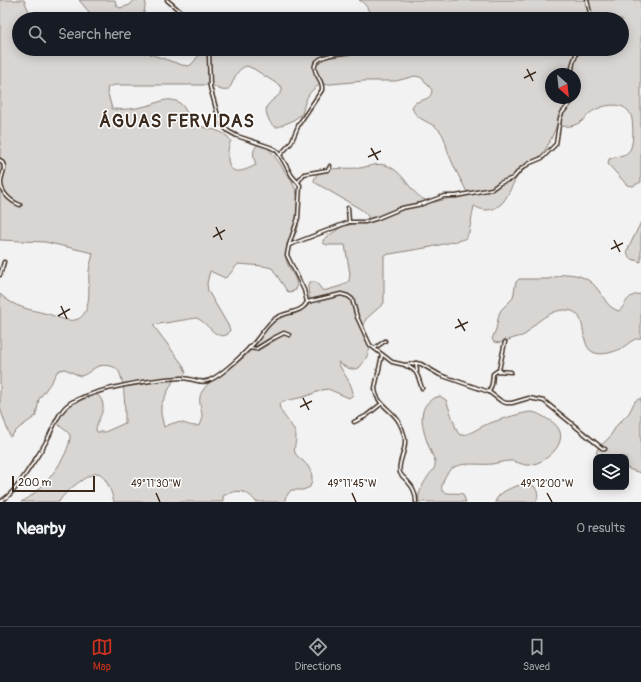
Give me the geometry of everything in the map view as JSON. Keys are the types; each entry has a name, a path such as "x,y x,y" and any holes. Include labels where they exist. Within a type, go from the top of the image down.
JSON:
{"street":[{"path":"167,0 181,12"},
{"path":"587,0 590,12"},
{"path":"209,56 210,87 219,119 223,126 237,136 270,147 280,155 292,176 300,185 298,218 289,244 287,255 304,290 307,302"},
{"path":"280,155 288,147 299,124 322,90 321,81 315,72 315,65 322,57 329,56"},
{"path":"572,68 576,56"},
{"path":"289,244 300,242 349,222 365,222 402,208 422,204 444,196 456,196 492,189 500,183 513,178 520,169 542,158 556,144 560,118 562,113 570,104"},
{"path":"0,160 4,163 5,167 1,181 3,190 10,200 20,205"},
{"path":"298,182 304,174 327,170 330,166"},
{"path":"348,208 349,222"},
{"path":"0,275 4,262"},
{"path":"0,502 9,496 18,485 46,442 61,412 72,402 95,392 122,385 182,378 207,382 249,348 276,318 303,308 307,302 341,294 348,296 352,299 357,317 370,345 392,362 413,368 417,372"},
{"path":"249,348 256,349 284,333 288,335"},
{"path":"374,348 385,341"},
{"path":"499,370 505,342"},
{"path":"382,355 375,394 381,404 395,416 399,422 406,442 400,474 409,483 416,497 416,502"},
{"path":"405,365 416,363 448,378 489,392 506,403 512,403 529,398 544,401 605,449"},
{"path":"416,363 422,388"},
{"path":"489,392 493,374 499,370 511,372"},
{"path":"354,422 366,416 381,404"}],"shaded area":[{"path":"0,0 24,0 29,12 12,12 12,56 156,56 189,66 198,56 629,56 629,12 369,12 364,3 359,0 641,0 641,182 633,186 627,185 608,164 609,159 626,154 630,150 633,131 630,113 625,108 620,106 614,105 601,107 574,125 557,125 543,153 518,176 501,204 494,209 488,210 474,206 469,232 465,239 431,247 384,255 384,303 366,319 364,324 370,343 368,355 359,368 356,369 348,368 338,362 351,386 353,395 349,398 328,389 304,397 284,401 279,405 295,432 295,453 309,468 312,477 310,487 303,490 291,490 285,498 286,502 256,502 249,495 237,491 223,496 223,502 114,502 107,482 99,473 89,476 77,484 66,493 59,502 21,502 29,498 45,483 60,463 65,453 69,444 70,435 58,424 56,420 62,411 81,399 98,395 103,404 103,408 97,425 97,432 105,432 125,423 122,379 117,369 106,365 94,368 80,376 65,369 57,372 39,399 36,416 19,428 10,437 0,408 0,294 11,302 22,307 65,320 75,320 85,313 87,306 89,271 93,253 45,242 0,240","holes":["247,66 282,87 282,91 267,106 266,109 271,123 276,127 292,121 302,114 309,94 320,85 364,81 396,81 415,76 420,77 432,90 432,93 426,99 415,103 412,107 414,112 420,118 437,128 442,134 452,162 468,194 434,202 427,201 421,198 398,172 384,165 360,168 340,168 325,170 320,173 315,177 314,182 362,210 368,216 368,219 365,221 341,227 323,240 323,243 327,245 345,245 350,274 349,281 341,286 323,291 316,282 310,282 308,284 310,301 308,306 300,311 273,318 265,327 258,343 237,363 214,378 206,386 200,399 202,417 200,425 193,426 178,422 164,427 161,414 161,405 173,381 186,373 183,365 153,325 196,318 219,335 224,336 228,334 230,330 228,325 208,291 207,283 210,271 225,278 238,264 272,268 287,291 290,292 296,290 297,286 295,278 287,262 286,254 298,227 298,199 290,179 272,152 261,143 254,150 256,165 242,171 234,170 229,164 228,151 231,141 228,137 220,132 194,123 180,103 168,100 137,108 112,109 107,90 108,87 115,85 212,85 220,90 226,90 232,84 241,69"]},
{"path":"79,0 115,0 116,5 120,8 130,5 134,0 146,0 144,12 89,12"},
{"path":"641,222 641,262 629,258 627,251"},
{"path":"565,274 580,276 588,280 596,287 609,305 615,310 619,311 632,296 641,294 641,338 632,341 613,352 600,354 593,352 587,345 580,319 577,314 572,311 560,310 544,317 524,335 499,343 494,342 492,339 499,314 513,298 516,282 519,279 548,279"},
{"path":"440,396 446,400 457,431 460,435 469,433 500,420 532,412 540,414 558,427 561,434 560,441 557,448 545,459 530,465 508,461 492,464 465,464 453,468 448,472 444,479 442,491 447,493 463,494 466,502 419,502 419,496 425,480 434,468 435,464 422,424 422,415 430,400"},
{"path":"641,398 641,473 629,469 629,454 596,453 598,448 609,438 617,425 629,413 635,401"},
{"path":"523,484 534,486 538,496 536,502 495,502 503,492"}],"district":[{"name":"ÁGUAS FERVIDAS","path":"177,121"}]}
